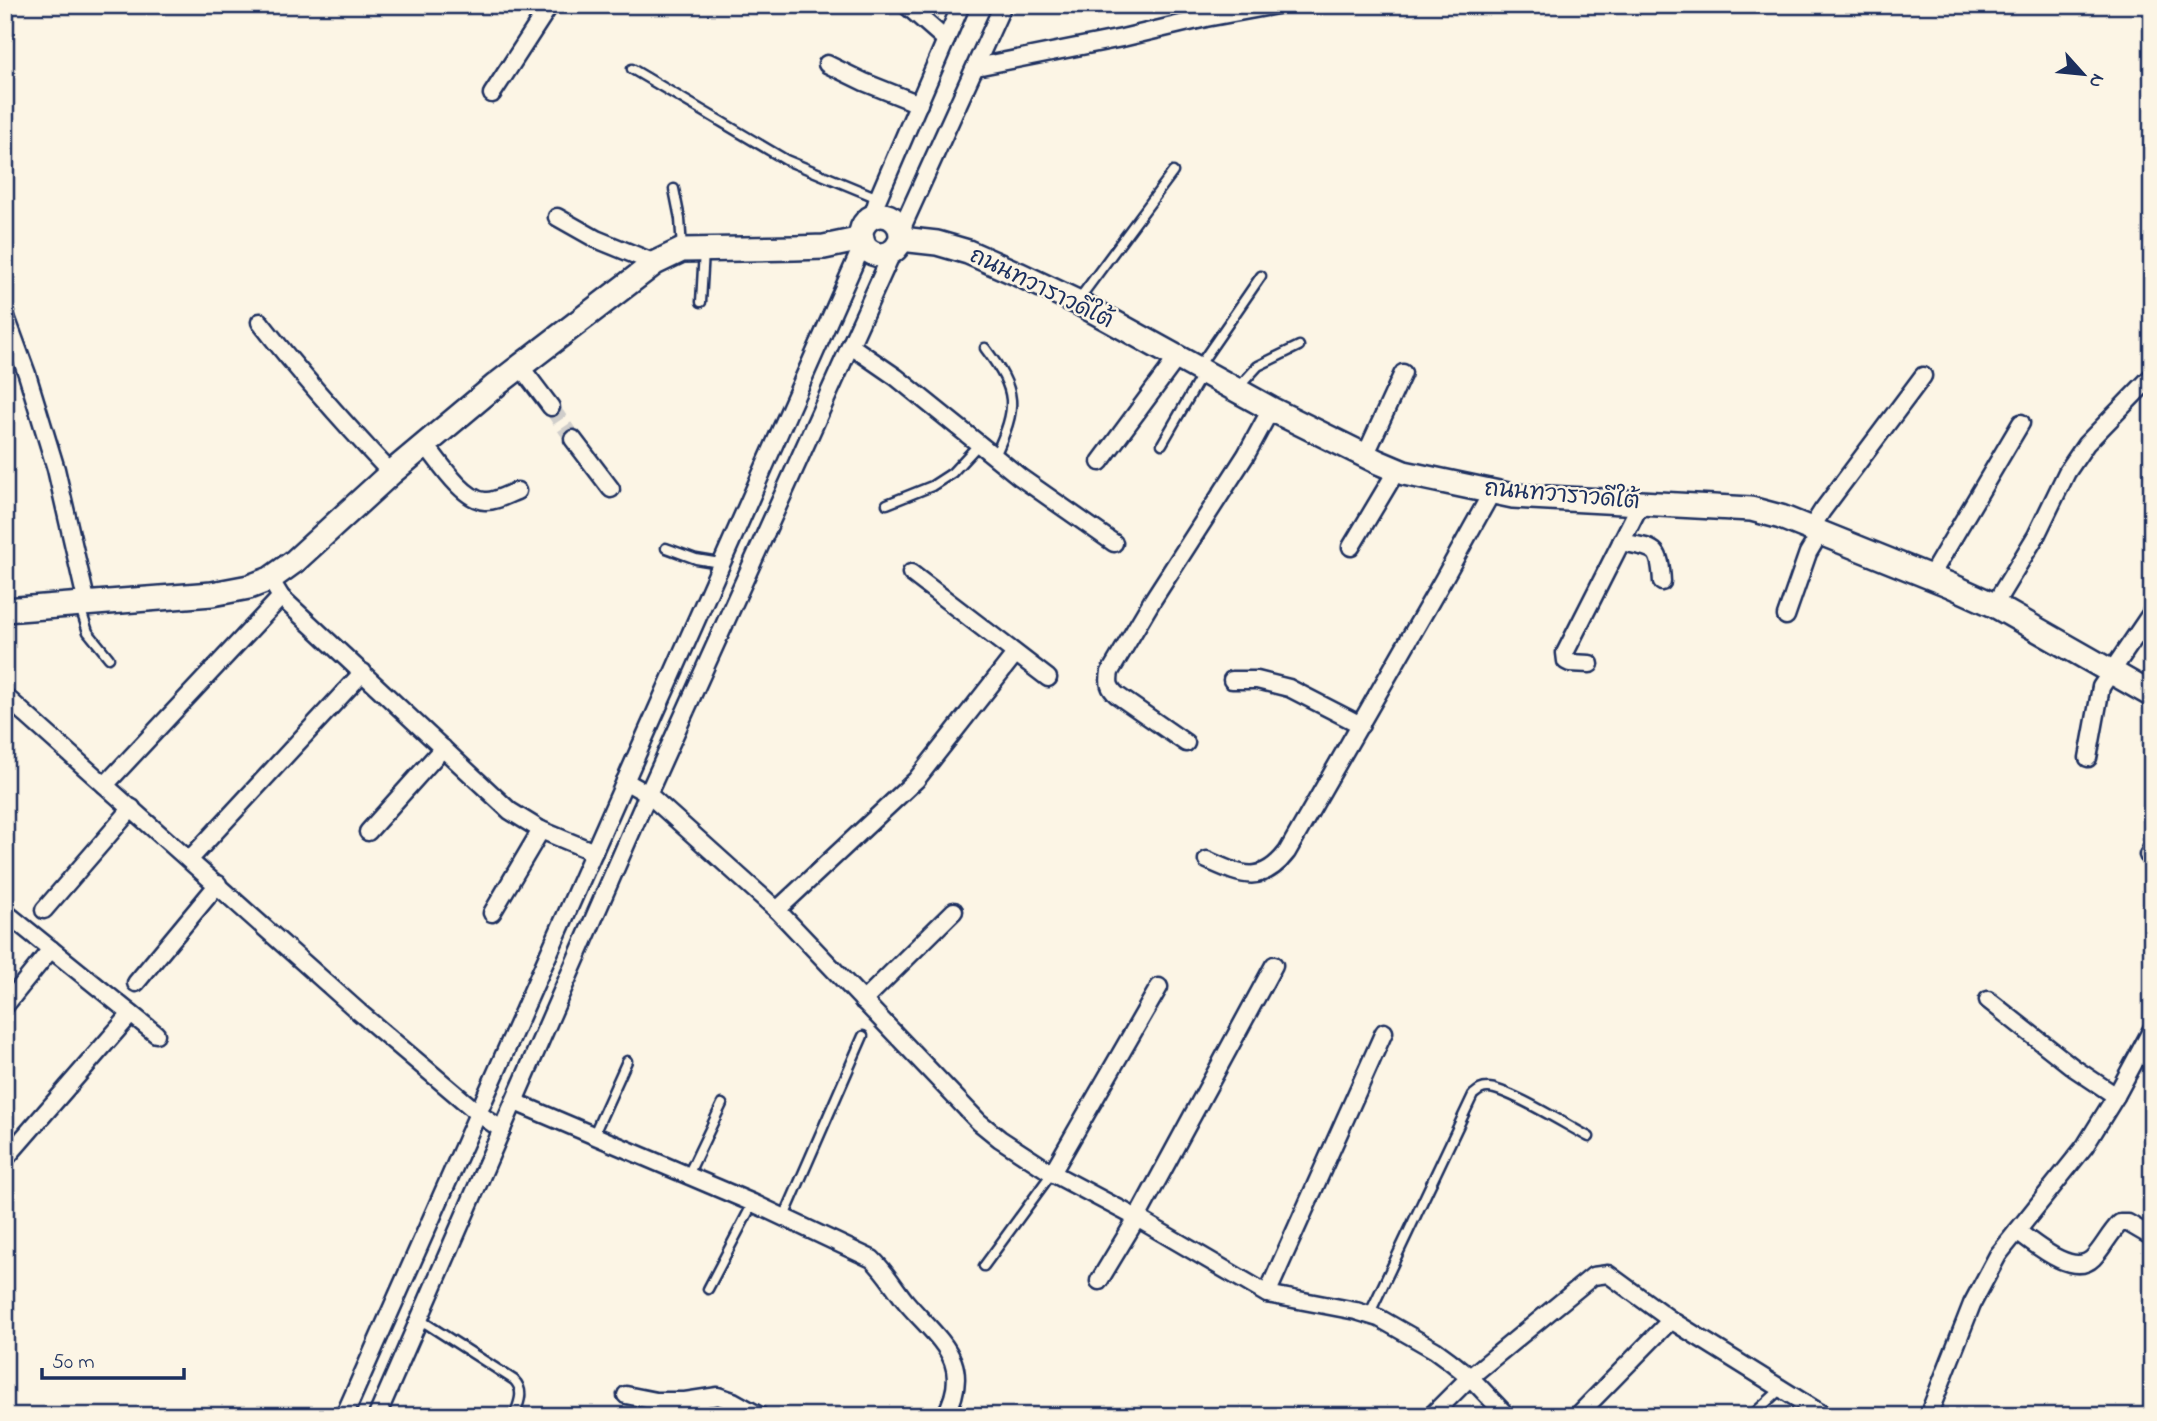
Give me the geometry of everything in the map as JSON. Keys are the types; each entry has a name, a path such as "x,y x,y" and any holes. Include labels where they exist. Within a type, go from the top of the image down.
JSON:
{"street":[{"path":"492,94 550,5"},
{"path":"906,5 946,40"},
{"path":"344,1416 869,225 961,5"},
{"path":"377,1416 648,794 1003,5"},
{"path":"976,66 1277,5"},
{"path":"827,64 864,82 919,103"},
{"path":"104,785 275,588 295,561 425,444 520,366 655,263 693,249 824,247 869,225 880,215 897,222 898,241 884,255 868,250 869,225"},
{"path":"557,217 596,239 655,263"},
{"name":"ถนนทวาราวดีใต้","path":"898,241 937,243 968,252 1018,274 1077,302 1271,410 1397,470 1513,496 1751,509 1781,517 1994,604 2152,695"},
{"path":"5,314 27,374 56,469 83,604"},
{"path":"260,322 344,424 391,473"},
{"path":"851,346 897,377 1020,477 1114,543"},
{"path":"520,366 551,407"},
{"path":"1100,462 1192,367"},
{"path":"1364,456 1403,373"},
{"path":"1786,616 1815,532 1830,500 1923,376"},
{"path":"1994,604 2036,536 2067,472 2086,444 2152,376"},
{"path":"1186,743 1110,689 1110,672 1152,601 1246,455 1271,410"},
{"path":"1930,577 2021,423"},
{"path":"573,439 611,489"},
{"path":"425,444 463,491 475,498 485,501 517,491"},
{"path":"1351,547 1397,470"},
{"path":"1207,860 1241,874 1254,876 1278,864 1361,725 1492,492"},
{"path":"1590,664 1570,663 1566,661 1565,653 1641,503"},
{"path":"1621,542 1649,548 1658,553 1662,583"},
{"path":"911,573 1048,678"},
{"path":"5,610 212,594 249,587 275,588 510,811 541,830 594,852"},
{"path":"2088,758 2098,696 2111,670 2152,612"},
{"path":"777,911 916,780 1015,654"},
{"path":"190,859 363,672"},
{"path":"1233,680 1256,680 1282,686 1361,725"},
{"path":"5,696 359,1012 478,1113 502,1130"},
{"path":"368,832 443,748"},
{"path":"625,780 648,794 777,911 979,1122 1000,1139 1052,1172 1137,1217 1268,1294 1379,1318 1435,1350 1470,1377 1507,1416"},
{"path":"44,910 132,807"},
{"path":"492,913 541,830"},
{"path":"136,983 218,884"},
{"path":"863,1001 954,911"},
{"path":"5,912 156,1034"},
{"path":"5,1006 51,949"},
{"path":"1099,1281 1137,1217 1274,965"},
{"path":"1052,1172 1159,987"},
{"path":"1988,1000 2074,1068 2116,1096"},
{"path":"5,1159 131,1014"},
{"path":"1928,1416 1972,1304 1998,1255 2085,1146 2152,1029"},
{"path":"1268,1294 1384,1032"},
{"path":"515,1102 752,1203 872,1259 906,1302 946,1345 954,1363 956,1382 952,1403 945,1416"},
{"path":"2017,1231 2063,1262 2074,1265 2085,1264 2094,1258 2111,1231 2120,1223 2128,1223 2152,1237"},
{"path":"1431,1416 1470,1377 1593,1276 1608,1274 1671,1320 1825,1416"},
{"path":"1577,1416 1671,1320"},
{"path":"626,1395 656,1401 685,1401 718,1396 760,1416"}],"lane":[{"path":"632,69 786,160 869,225"},
{"path":"1077,302 1173,172"},
{"path":"674,189 680,219 693,249 701,302"},
{"path":"1162,444 1192,367 1261,276"},
{"path":"1235,390 1258,366 1299,346"},
{"path":"985,348 1003,373 1011,394 1012,411 995,457"},
{"path":"887,504 932,486 952,473 979,444"},
{"path":"666,548 696,559 720,563"},
{"path":"83,604 88,632 110,658"},
{"path":"783,1217 863,1036"},
{"path":"594,1134 627,1061"},
{"path":"1369,1315 1473,1094 1481,1089 1491,1088 1512,1096 1589,1137"},
{"path":"688,1175 722,1104"},
{"path":"984,1266 1052,1172"},
{"path":"708,1289 752,1203"},
{"path":"419,1319 520,1386 521,1393 514,1416"},
{"path":"1751,1416 1781,1389"}],"tunnel":[{"path":"551,407 573,439"}]}
